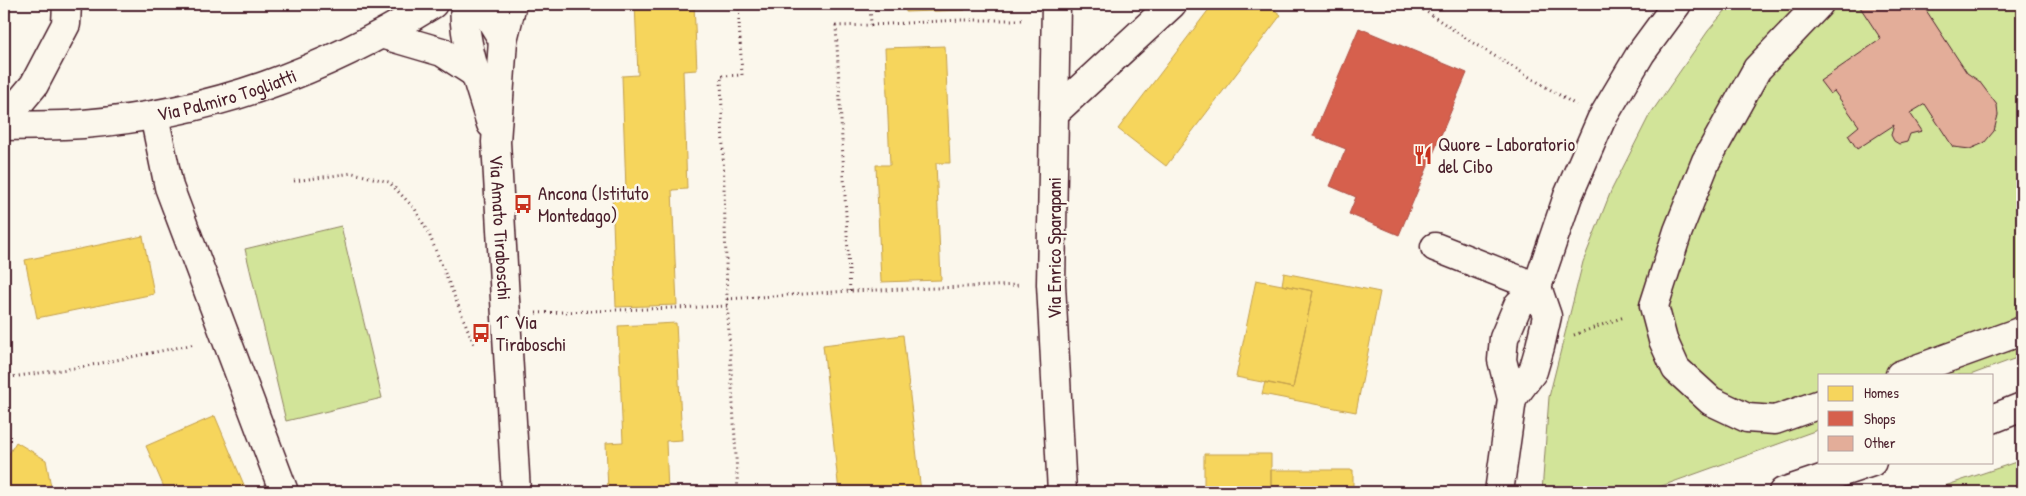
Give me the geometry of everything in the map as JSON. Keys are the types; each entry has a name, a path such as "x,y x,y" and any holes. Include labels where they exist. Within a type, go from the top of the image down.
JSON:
{"street":[{"path":"4,122 34,85 48,59 66,24 67,4"},
{"name":"Via Palmiro Togliatti","path":"4,126 83,124 192,108 276,83 342,56 384,35 433,4"},
{"name":"Via Amato Tiraboschi","path":"465,4 463,16 476,74 496,142"},
{"path":"481,4 503,40"},
{"name":"Via Amato Tiraboschi","path":"512,4 503,40 496,142 516,492"},
{"path":"1054,114 1172,4"},
{"path":"1499,492 1512,399 1502,360 1504,338 1518,305 1537,287 1568,196 1601,120 1641,53 1677,4"},
{"path":"1818,405 1775,420 1747,418 1711,402 1676,369 1663,340 1654,306 1678,232 1706,161 1758,69 1819,4"},
{"name":"Via Enrico Sparapani","path":"1059,9 1054,114 1051,284 1062,492"},
{"path":"384,35 442,52 476,74"},
{"path":"154,115 169,187 284,492"},
{"path":"1435,247 1537,287"},
{"path":"1512,399 1533,371 1540,348 1546,316 1537,287"},
{"path":"1903,374 2022,332"},
{"path":"1994,417 2022,407"},
{"path":"1783,492 1866,464"}],"path":[{"path":"738,4 742,75 721,76 727,299 738,492"},
{"path":"870,4 871,24"},
{"path":"1416,4 1473,43 1601,120"},
{"path":"850,291 836,26 960,20 1059,9"},
{"path":"294,182 353,173 388,182 415,209 430,234 478,353"},
{"path":"727,299 850,291 1051,284"},
{"path":"505,315 728,306"},
{"path":"1540,348 1654,306"},
{"path":"4,378 82,367 149,352 225,339"}],"green space":[{"path":"1731,4 2022,4 2022,356 1973,374 1818,374 1818,430 1645,492 1542,492 1549,397 1583,262 1611,191 1649,116 1708,31"},
{"path":"341,226 382,398 286,421 245,249"},
{"path":"2022,460 2022,492 1927,492"}],"building: Homes":[{"path":"635,4 694,4 697,70 683,71 687,189 672,190 677,305 616,307 612,191 626,190 622,76 638,75"},
{"path":"905,4 965,4 965,10 906,12"},
{"path":"1213,4 1267,4 1281,15 1166,166 1118,129"},
{"path":"945,46 950,163 936,163 941,280 881,282 876,165 890,165 885,48"},
{"path":"143,236 154,294 37,318 25,260"},
{"path":"1284,273 1380,292 1356,412 1262,394 1265,382 1293,388 1313,291 1282,285"},
{"path":"1256,280 1313,291 1293,388 1236,377"},
{"path":"676,323 682,440 666,441 668,492 608,492 606,443 623,442 618,326"},
{"path":"903,335 921,492 839,492 823,345"},
{"path":"215,416 247,492 166,492 146,446"},
{"path":"16,442 46,460 52,492 4,492 4,462"},
{"path":"1204,454 1271,454 1271,492 1211,492 1211,489 1204,488"},
{"path":"1271,470 1353,470 1353,492 1271,492"}],"building: Shops":[{"path":"1359,28 1467,73 1399,235 1349,214 1356,197 1330,186 1346,149 1313,136"}],"building: Other":[{"path":"1858,4 1922,4 1967,73 1979,81 1997,105 1998,115 1994,131 1984,143 1970,149 1953,147 1925,104 1910,113 1922,131 1910,134 1907,142 1899,144 1894,141 1891,135 1894,125 1857,149 1848,135 1859,126 1834,91 1830,94 1820,81 1881,39"}],"place":[{"name":"Quore - Laboratorio del Cibo","path":"1423,155"},
{"name":"Ancona (Istituto Montedago)","path":"523,204"},
{"name":"1^ Via Tiraboschi","path":"481,333"}]}
